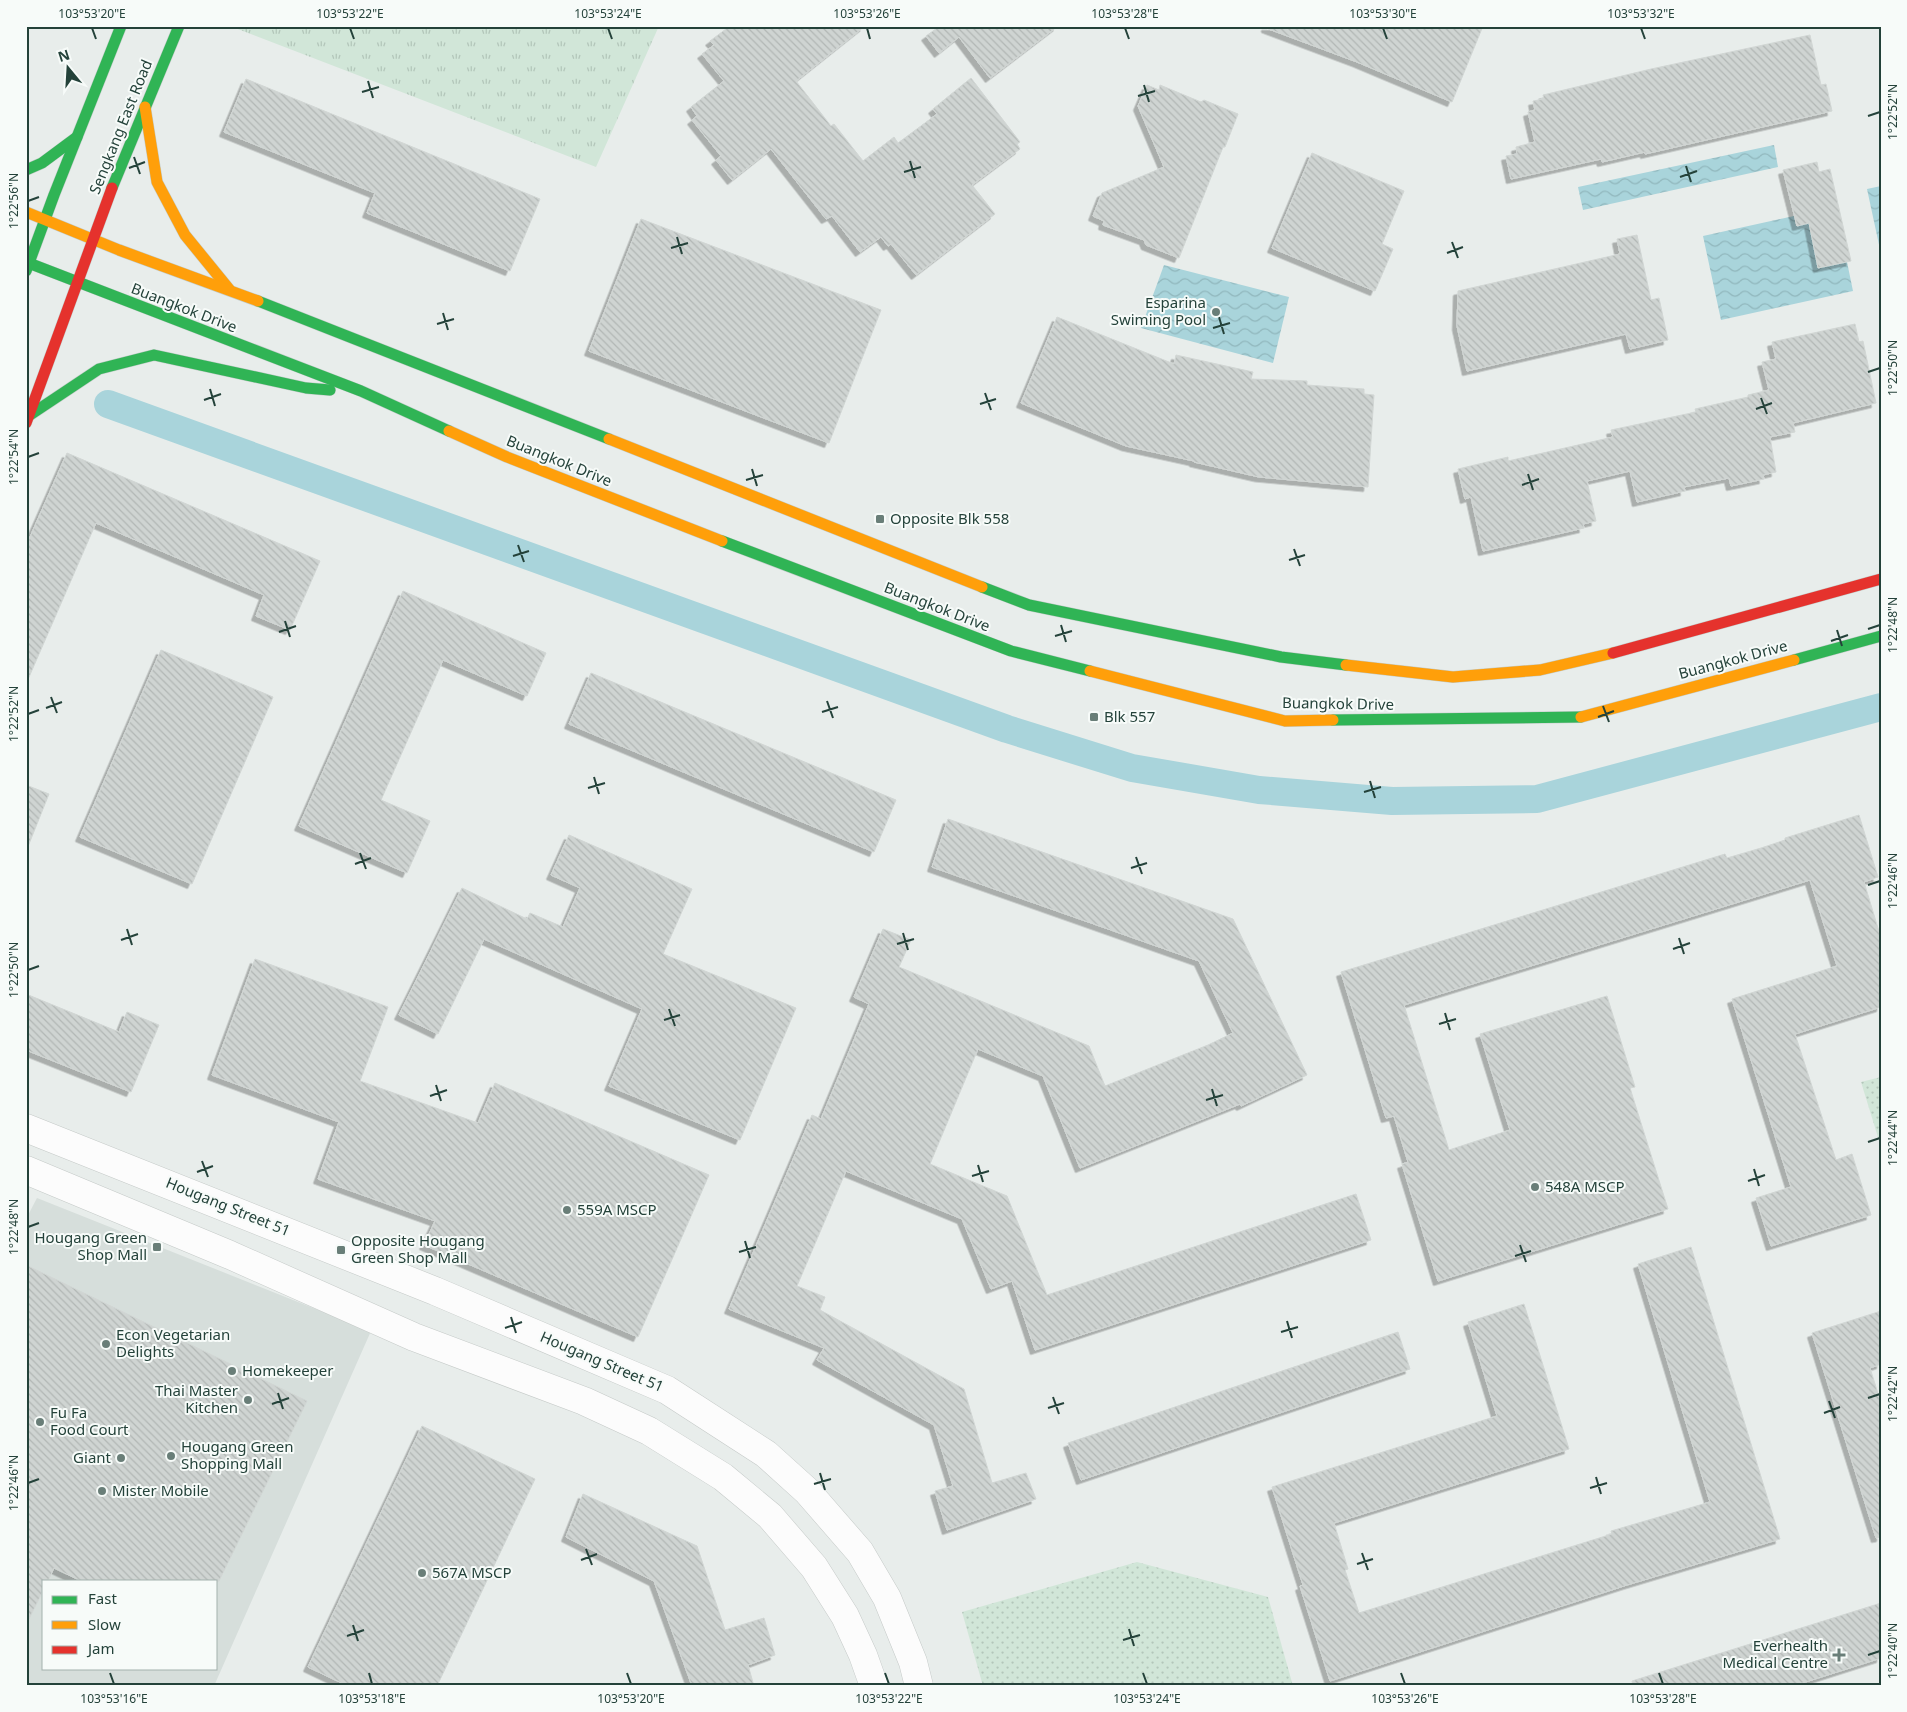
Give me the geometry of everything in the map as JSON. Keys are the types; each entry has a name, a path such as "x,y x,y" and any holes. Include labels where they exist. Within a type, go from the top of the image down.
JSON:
{"main road":[{"path":"27,265 121,26"},
{"name":"Sengkang East Road","path":"28,419 145,105 179,26"},
{"path":"145,105 157,182 185,235 229,289"},
{"path":"26,170 42,163 77,136"},
{"path":"26,212 94,240 229,289 1029,605 1281,657 1453,678 1540,670 1630,648 1881,579"},
{"name":"Buangkok Drive","path":"27,265 362,392 507,457 1011,651 1285,721 1583,717 1881,636"},
{"path":"28,419 99,369 154,355 306,388 362,392"}],"street":[{"name":"Hougang Street 51","path":"26,1128 436,1291 667,1390 766,1454 807,1491 860,1552 887,1598 913,1662 919,1686"},
{"path":"26,1170 230,1255 414,1336 584,1401 649,1431 723,1477 770,1516 814,1567 845,1616 863,1655 874,1686"}],"shaded area":[{"name":"Hougang Green Shopping Mall","path":"37,1198 371,1331 214,1686 26,1686 26,1219"}],"green space":[{"path":"230,26 659,26 596,167"},
{"path":"1881,1077 1881,1147 1861,1082"},
{"path":"1137,1562 1268,1597 1293,1686 983,1686 962,1612"}],"water":[{"path":"1774,145 1778,167 1583,210 1578,187"},
{"path":"1881,186 1881,254 1867,189"},
{"path":"1794,216 1796,226 1809,223 1818,268 1847,262 1853,291 1721,320 1703,236"},
{"name":"Esparina Swiming Pool","path":"1164,265 1289,297 1273,363 1141,328"}],"building":[{"path":"730,26 865,26 796,81 831,126 834,124 863,161 894,137 898,143 937,114 933,109 971,78 1020,142 1017,144 1020,149 972,185 995,214 916,275 891,244 888,246 881,237 860,252 832,216 826,219 771,149 732,180 716,160 721,156 692,120 697,116 691,107 724,81 702,54 714,45 710,41"},
{"path":"940,26 1058,26 990,78 959,37 939,53 926,36"},
{"path":"1266,26 1483,26 1452,102 1357,62 1266,28"},
{"path":"1810,35 1821,85 1826,84 1832,111 1645,154 1645,152 1602,162 1601,159 1511,179 1506,156 1517,154 1516,147 1535,142 1528,112 1535,110 1533,101 1544,99 1543,95 1651,69"},
{"path":"246,79 540,199 510,271 367,213 375,193 224,132"},
{"path":"1147,85 1159,90 1160,85 1201,102 1204,100 1238,114 1179,258 1146,245 1144,240 1103,225 1104,221 1093,216 1102,193 1164,167 1138,106"},
{"path":"1312,153 1404,191 1382,244 1393,249 1375,291 1272,248"},
{"path":"1817,162 1819,172 1830,169 1851,261 1818,268 1809,223 1797,226 1783,170"},
{"path":"641,219 881,310 829,443 589,351"},
{"path":"1637,235 1651,300 1659,298 1668,340 1630,349 1626,334 1467,371 1457,326 1458,291 1620,254 1617,239"},
{"path":"1057,317 1174,364 1176,355 1253,372 1251,379 1307,381 1307,385 1364,389 1364,394 1374,395 1368,487 1259,477 1126,446 1021,403"},
{"path":"1855,324 1859,342 1863,341 1876,403 1793,423 1795,432 1770,437 1776,472 1763,475 1764,479 1731,486 1729,478 1684,487 1685,491 1637,502 1630,471 1587,481 1596,521 1583,524 1584,528 1483,551 1471,497 1465,499 1458,469 1508,457 1508,461 1613,437 1611,430 1696,412 1695,409 1748,397 1748,395 1769,390 1762,362 1776,359 1772,342"},
{"path":"67,453 320,561 290,630 256,616 264,595 96,523 26,684 26,546"},
{"path":"403,591 546,653 527,696 443,660 381,800 430,821 407,873 299,826"},
{"path":"161,650 273,697 192,884 80,837"},
{"path":"591,673 896,800 874,852 569,724"},
{"path":"26,785 49,794 27,849 26,849"},
{"path":"1859,815 1878,877 1864,882 1881,938 1881,1007 1795,1034 1836,1160 1852,1154 1871,1215 1771,1246 1756,1198 1791,1187 1732,999 1837,966 1810,880 1404,1005 1449,1150 1510,1130 1480,1034 1607,996 1635,1087 1630,1088 1668,1209 1438,1281 1402,1164 1408,1162 1394,1116 1386,1118 1341,972 1725,854 1727,858 1761,848 1785,840 1785,838"},
{"path":"948,819 1233,919 1307,1075 1241,1106 1240,1104 1080,1168 1043,1076 978,1049 930,1164 1007,1196 1047,1295 1356,1194 1371,1240 1035,1350 1012,1281 991,1289 962,1219 846,1171 797,1286 825,1297 820,1310 964,1389 992,1483 1026,1473 1036,1499 947,1530 935,1491 953,1486 934,1425 817,1360 824,1348 729,1309 812,1115 821,1119 869,1004 854,997 883,929 911,940 899,967 1089,1046 1105,1086 1208,1045 1233,1033 1199,961 932,867"},
{"path":"569,835 692,889 663,954 796,1008 740,1140 609,1086 642,1009 484,939 438,1034 399,1015 462,888 527,919 530,913 563,927 580,888 551,875"},
{"path":"255,959 388,1007 360,1081 478,1123 495,1083 709,1175 638,1337 424,1245 435,1221 318,1179 339,1122 212,1075"},
{"path":"26,994 119,1032 127,1012 159,1025 131,1092 26,1050"},
{"path":"1691,1247 1780,1539 1627,1585 1330,1681 1300,1586 1303,1585 1272,1487 1497,1416 1468,1322 1524,1304 1569,1449 1334,1523 1348,1569 1345,1570 1359,1613 1612,1534 1611,1531 1710,1502 1638,1264"},
{"path":"26,1265 307,1401 219,1581 79,1580 54,1568 48,1580 42,1580 42,1593 26,1625"},
{"path":"1881,1311 1881,1364 1870,1368 1881,1403 1881,1537 1876,1538 1812,1333"},
{"path":"1398,1332 1410,1369 1081,1480 1068,1443"},
{"name":"567A MSCP","path":"422,1426 535,1479 437,1686 348,1686 308,1667"},
{"path":"583,1494 697,1546 725,1630 764,1618 775,1655 748,1665 754,1686 692,1686 654,1581 566,1537"},
{"path":"1881,1603 1881,1658 1793,1686 1633,1686 1632,1681"}],"waterway":[{"path":"108,404 1007,729 1132,768 1259,790 1392,801 1537,799 1881,707"}],"traffic: fast":[{"path":"26,271 121,26"},
{"path":"112,188 179,26"},
{"path":"26,170 42,163 77,137"},
{"path":"26,262 361,391 449,431"},
{"path":"258,301 609,439"},
{"path":"30,415 99,369 154,355 306,388 330,390"},
{"path":"722,541 1011,651 1090,671"},
{"path":"982,587 1029,605 1281,657 1346,665"},
{"path":"1794,660 1881,636"},
{"path":"1333,720 1581,717"}],"traffic: slow":[{"path":"145,107 157,182 185,235 229,289"},
{"path":"26,212 119,250 258,301"},
{"path":"449,431 507,457 722,541"},
{"path":"609,439 982,587"},
{"path":"1346,665 1453,677 1540,670 1613,653"},
{"path":"1581,717 1794,660"},
{"path":"1090,671 1285,721 1333,720"}],"traffic: jam":[{"path":"26,423 112,188"},
{"path":"1613,653 1881,579"}],"place":[{"name":"Esparina Swiming Pool","path":"1216,312"},
{"name":"Opposite Blk 558","path":"880,519"},
{"name":"Blk 557","path":"1094,717"},
{"name":"548A MSCP","path":"1535,1187"},
{"name":"559A MSCP","path":"567,1210"},
{"name":"Hougang Green Shop Mall","path":"157,1247"},
{"name":"Opposite Hougang Green Shop Mall","path":"341,1250"},
{"name":"Econ Vegetarian Delights","path":"106,1344"},
{"name":"Homekeeper","path":"232,1371"},
{"name":"Thai Master Kitchen","path":"248,1400"},
{"name":"Fu Fa Food Court","path":"40,1422"},
{"name":"Hougang Green Shopping Mall","path":"171,1456"},
{"name":"Giant","path":"121,1458"},
{"name":"Mister Mobile","path":"102,1491"},
{"name":"567A MSCP","path":"422,1573"},
{"name":"Everhealth Medical Centre","path":"1839,1655"}]}
